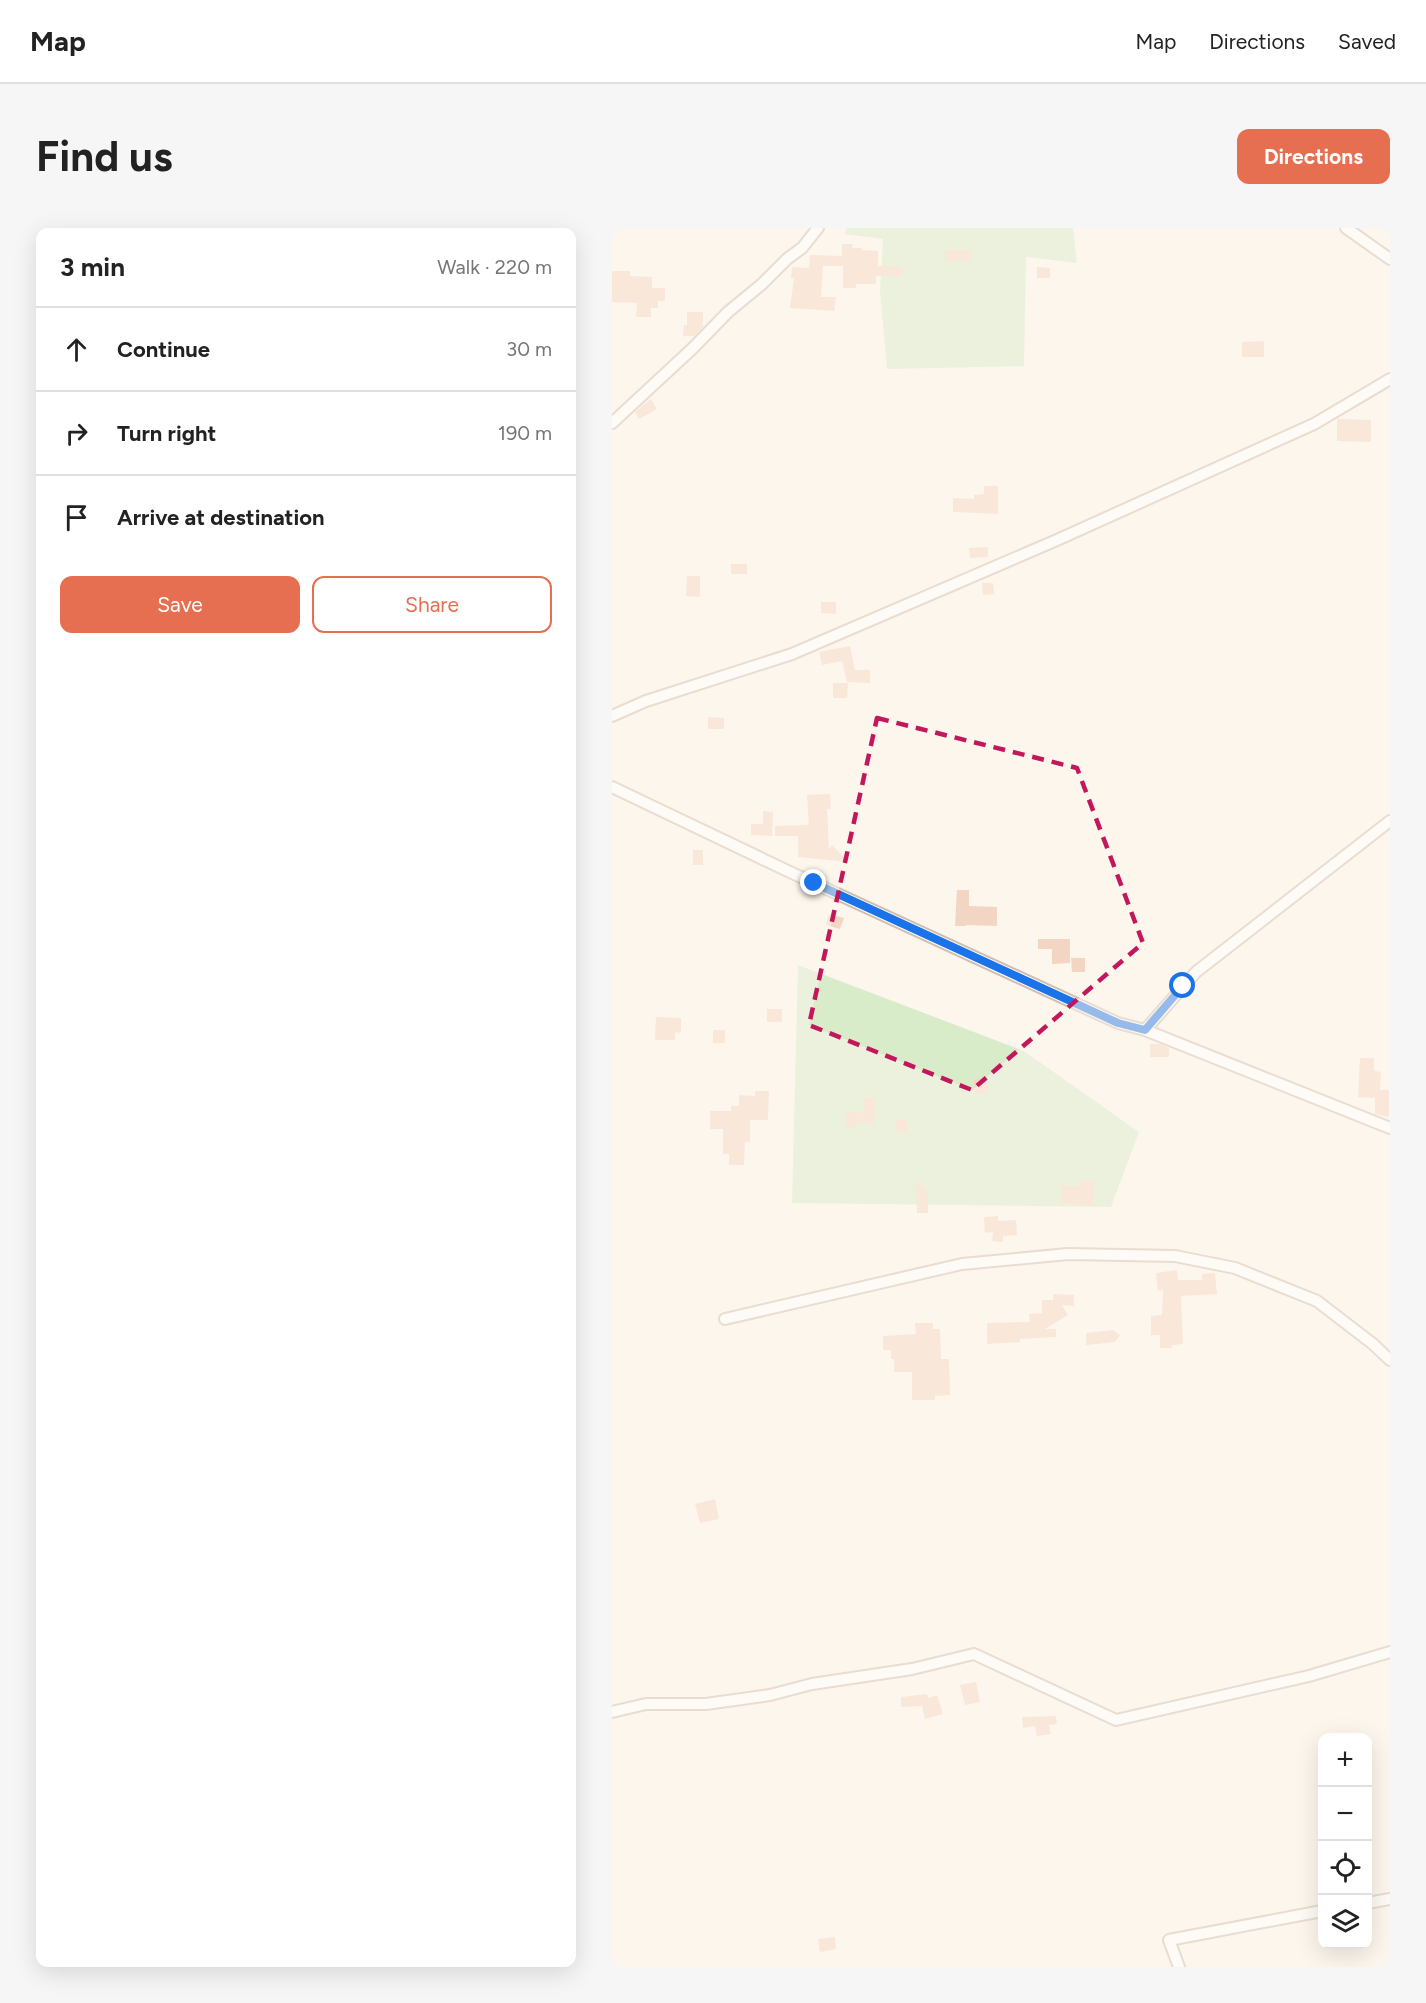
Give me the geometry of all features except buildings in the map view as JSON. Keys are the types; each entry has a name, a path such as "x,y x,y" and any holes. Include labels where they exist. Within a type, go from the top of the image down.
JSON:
{"street":[{"path":"612,423 693,348 728,312 802,248 818,228"},
{"path":"1346,228 1390,259"},
{"path":"612,716 646,701 792,654 1057,540 1314,424 1390,379"},
{"path":"612,787 792,873 1118,1023 1145,1030 1390,1128"},
{"path":"1145,1030 1196,972 1390,821"},
{"path":"724,1319 962,1264 1068,1254 1175,1256 1235,1268 1317,1301 1390,1360"},
{"path":"612,1712 646,1704 706,1704 770,1695 812,1684 912,1669 974,1654 1116,1720 1309,1676 1390,1652"},
{"path":"1372,1902 1390,1899"},
{"path":"1179,1967 1169,1940 1318,1912"}],"highlighted area":[{"path":"877,718 1077,768 1143,943 972,1090 809,1025"}],"green space":[{"path":"847,228 1073,228 1077,263 1026,257 1024,366 887,369 880,292 883,239 844,234"},
{"path":"798,965 1024,1051 1139,1132 1111,1207 792,1203"}],"route":[{"path":"814,883 1118,1023 1145,1030 1183,986"}]}
